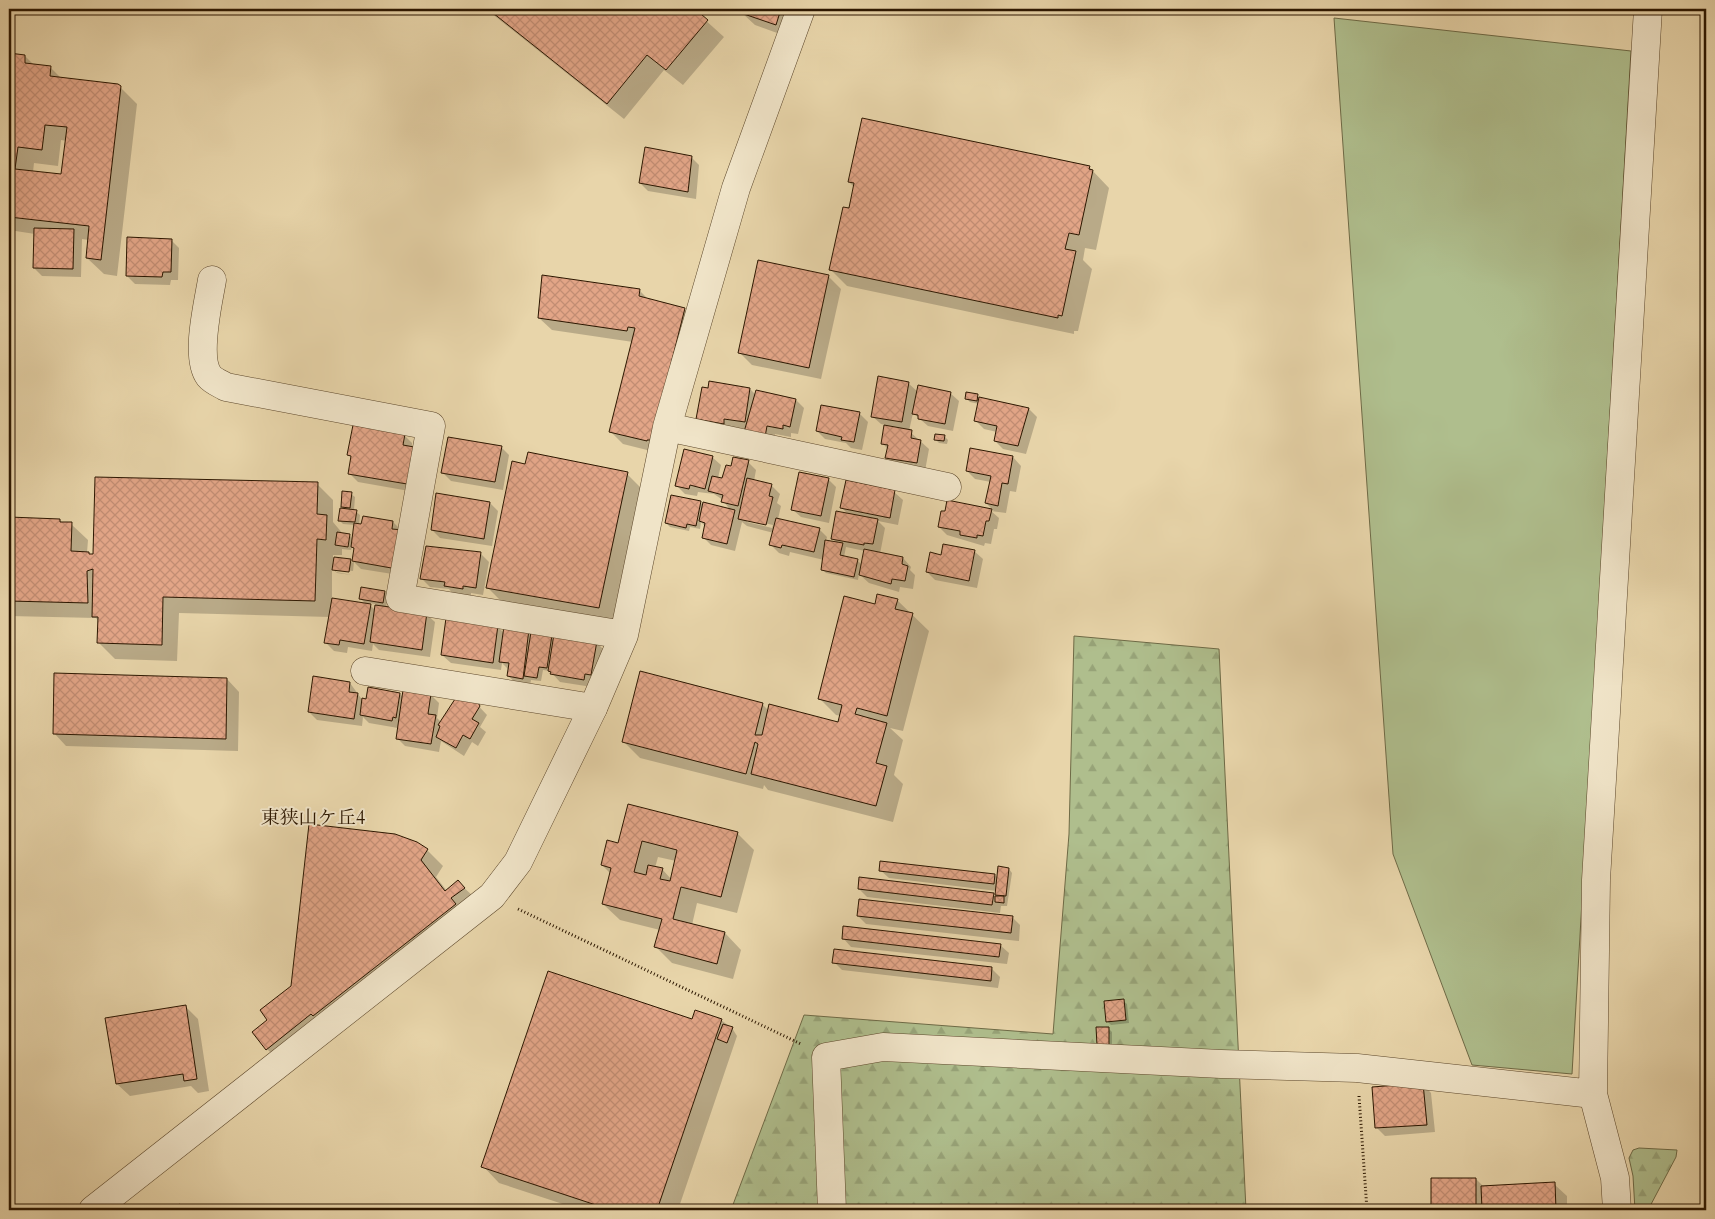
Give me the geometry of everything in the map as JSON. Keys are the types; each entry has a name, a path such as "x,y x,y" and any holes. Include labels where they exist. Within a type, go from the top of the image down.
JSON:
{"street":[{"path":"93,1210 492,896 518,862 593,708 624,635 667,427 736,188 801,9"},
{"path":"1617,1210 1615,1178 1593,1094 1596,880 1648,9"},
{"path":"212,280 203,360 210,377 226,387 430,426 400,598 624,635"},
{"path":"667,427 948,487"},
{"path":"364,671 593,708"},
{"path":"832,1210 826,1056 883,1046 1222,1064 1357,1068 1593,1094"}],"path":[{"path":"492,896 826,1056"},
{"path":"1357,1068 1367,1210"}],"green space":[{"path":"1334,18 1631,51 1572,1074 1472,1065 1393,854"},
{"path":"1074,636 1219,649 1246,1210 731,1210 804,1015 1053,1034 1069,834"},
{"path":"1639,1148 1677,1150 1676,1157 1648,1210 1635,1210 1633,1176 1629,1158 1633,1150"}],"building":[{"path":"488,9 695,9 708,20 666,70 647,55 607,104"},
{"path":"743,9 781,9 776,25 741,13"},
{"path":"9,53 25,55 25,63 51,66 50,76 118,84 121,86 101,260 86,258 89,226 9,217","holes":["45,125 67,127 61,174 15,169 18,147 42,150"]},
{"path":"862,118 1090,166 1089,169 1093,170 1079,235 1069,233 1065,249 1076,251 1062,316 1058,315 1058,318 829,270 843,207 849,208 854,183 848,182"},
{"path":"645,147 692,156 688,192 639,183"},
{"path":"34,228 74,229 73,269 33,268"},
{"path":"127,237 172,239 171,272 163,272 162,277 126,276"},
{"path":"758,260 829,275 809,368 738,353"},
{"path":"542,275 640,289 639,296 685,308 652,440 647,441 609,432 635,328 628,327 627,331 538,318"},
{"path":"878,376 909,382 902,422 871,417"},
{"path":"709,381 750,388 745,422 724,419 724,424 696,419 702,387 708,388"},
{"path":"918,385 951,392 945,424 918,419 918,415 912,414"},
{"path":"756,390 796,399 790,427 783,425 783,429 767,426 765,437 744,432"},
{"path":"966,392 978,394 977,401 965,399"},
{"path":"979,397 1029,408 1018,446 994,441 997,426 974,421"},
{"path":"821,405 860,412 854,442 841,440 842,437 816,431"},
{"path":"353,425 405,434 403,445 414,447 407,484 348,474 351,456 347,455"},
{"path":"884,425 912,430 911,438 921,440 917,463 885,458 888,445 881,444"},
{"path":"935,434 945,435 944,441 934,440"},
{"path":"448,437 502,446 495,482 441,473"},
{"path":"970,448 1013,456 1008,484 1002,483 998,506 985,503 991,476 966,471"},
{"path":"684,449 713,456 705,489 690,485 689,489 675,486"},
{"path":"528,452 628,472 599,608 486,588 512,461 525,464"},
{"path":"733,457 749,460 738,506 721,502 723,495 708,491 712,476 722,478 726,465 731,466"},
{"path":"799,472 829,478 821,516 791,510"},
{"path":"95,477 318,482 317,514 327,515 326,540 317,539 315,601 163,597 162,645 97,643 98,617 92,617 93,569 87,571 88,603 9,601 9,517 60,519 60,522 72,522 71,551 93,554"},
{"path":"747,478 772,484 769,496 773,497 766,525 738,519"},
{"path":"846,480 895,490 890,518 840,508"},
{"path":"342,491 352,492 350,508 341,507"},
{"path":"436,493 490,502 484,539 431,530"},
{"path":"671,495 701,501 696,526 687,524 686,528 665,523"},
{"path":"947,500 992,509 989,521 986,521 983,536 977,535 977,538 960,535 960,531 938,527 941,511 945,511"},
{"path":"703,502 735,510 727,544 702,538 705,523 699,521"},
{"path":"340,508 357,510 355,522 338,521"},
{"path":"836,511 878,519 873,544 864,543 864,545 831,539"},
{"path":"363,516 393,521 392,529 403,530 397,569 352,561 354,548 351,547 354,523 361,524"},
{"path":"776,518 820,528 814,552 782,545 781,548 769,545"},
{"path":"337,532 350,534 348,547 335,545"},
{"path":"825,540 843,543 840,555 858,559 854,577 821,570"},
{"path":"943,544 975,550 969,581 926,572 930,552 941,555"},
{"path":"426,546 481,552 476,588 463,586 463,589 444,586 445,582 420,579"},
{"path":"864,549 903,557 902,564 908,566 905,581 892,579 891,584 859,575"},
{"path":"334,557 351,559 349,572 332,570"},
{"path":"361,587 385,591 383,603 359,599"},
{"path":"877,594 898,599 895,609 913,613 887,716 857,708 855,714 887,723 876,763 887,766 876,806 751,774 758,744 755,742 746,774 622,742 640,671 763,703 755,735 762,735 769,704 838,722 842,705 818,699 844,596 875,604"},
{"path":"332,598 371,604 364,644 340,640 339,645 324,643"},
{"path":"375,605 427,612 422,650 370,642"},
{"path":"446,618 498,625 493,663 441,655"},
{"path":"504,626 529,629 523,679 507,676 509,663 499,662"},
{"path":"531,632 552,635 547,668 539,667 537,678 524,676"},
{"path":"554,634 597,641 591,675 585,674 584,680 550,674 551,672 548,671"},
{"path":"54,673 227,678 226,739 53,734"},
{"path":"313,676 350,682 349,692 358,693 354,719 308,712"},
{"path":"368,687 400,693 396,718 393,717 392,721 360,715 362,698 366,699"},
{"path":"403,690 431,694 428,714 436,715 431,744 396,739"},
{"path":"457,696 477,701 480,706 472,719 479,723 470,739 463,735 456,748 436,737 440,726 438,725"},
{"path":"628,804 738,832 721,897 681,887 673,919 725,932 717,964 654,947 662,919 602,904 611,868 601,865 607,840 618,843","holes":["642,841 677,850 670,881 660,879 663,868 648,865 646,875 634,872"]},
{"path":"309,824 395,834 417,842 428,849 421,860 445,891 458,880 465,888 451,898 456,904 313,1016 311,1014 266,1050 252,1032 267,1020 260,1010 291,986"},
{"path":"880,861 995,874 994,884 879,871"},
{"path":"998,866 1009,868 1006,896 995,895"},
{"path":"859,877 994,893 992,905 858,889"},
{"path":"995,896 1004,896 1004,903 995,902"},
{"path":"859,899 1013,916 1011,933 857,916"},
{"path":"843,926 1001,944 999,957 842,939"},
{"path":"834,949 992,967 991,981 832,963"},
{"path":"548,971 692,1019 695,1010 722,1019 657,1210 611,1210 481,1167"},
{"path":"1124,999 1126,1020 1106,1022 1104,1001"},
{"path":"186,1005 197,1079 184,1081 183,1074 116,1084 105,1018"},
{"path":"723,1024 733,1027 727,1043 717,1039"},
{"path":"1096,1027 1109,1027 1109,1045 1097,1045"},
{"path":"1423,1083 1427,1125 1375,1128 1372,1087"},
{"path":"1431,1178 1476,1178 1476,1208 1431,1208"},
{"path":"1555,1182 1556,1210 1482,1210 1481,1186"},
{"path":"179,1204 188,1210 174,1210"}],"district":[{"name":"東狭山ケ丘4","path":"313,817"}]}
